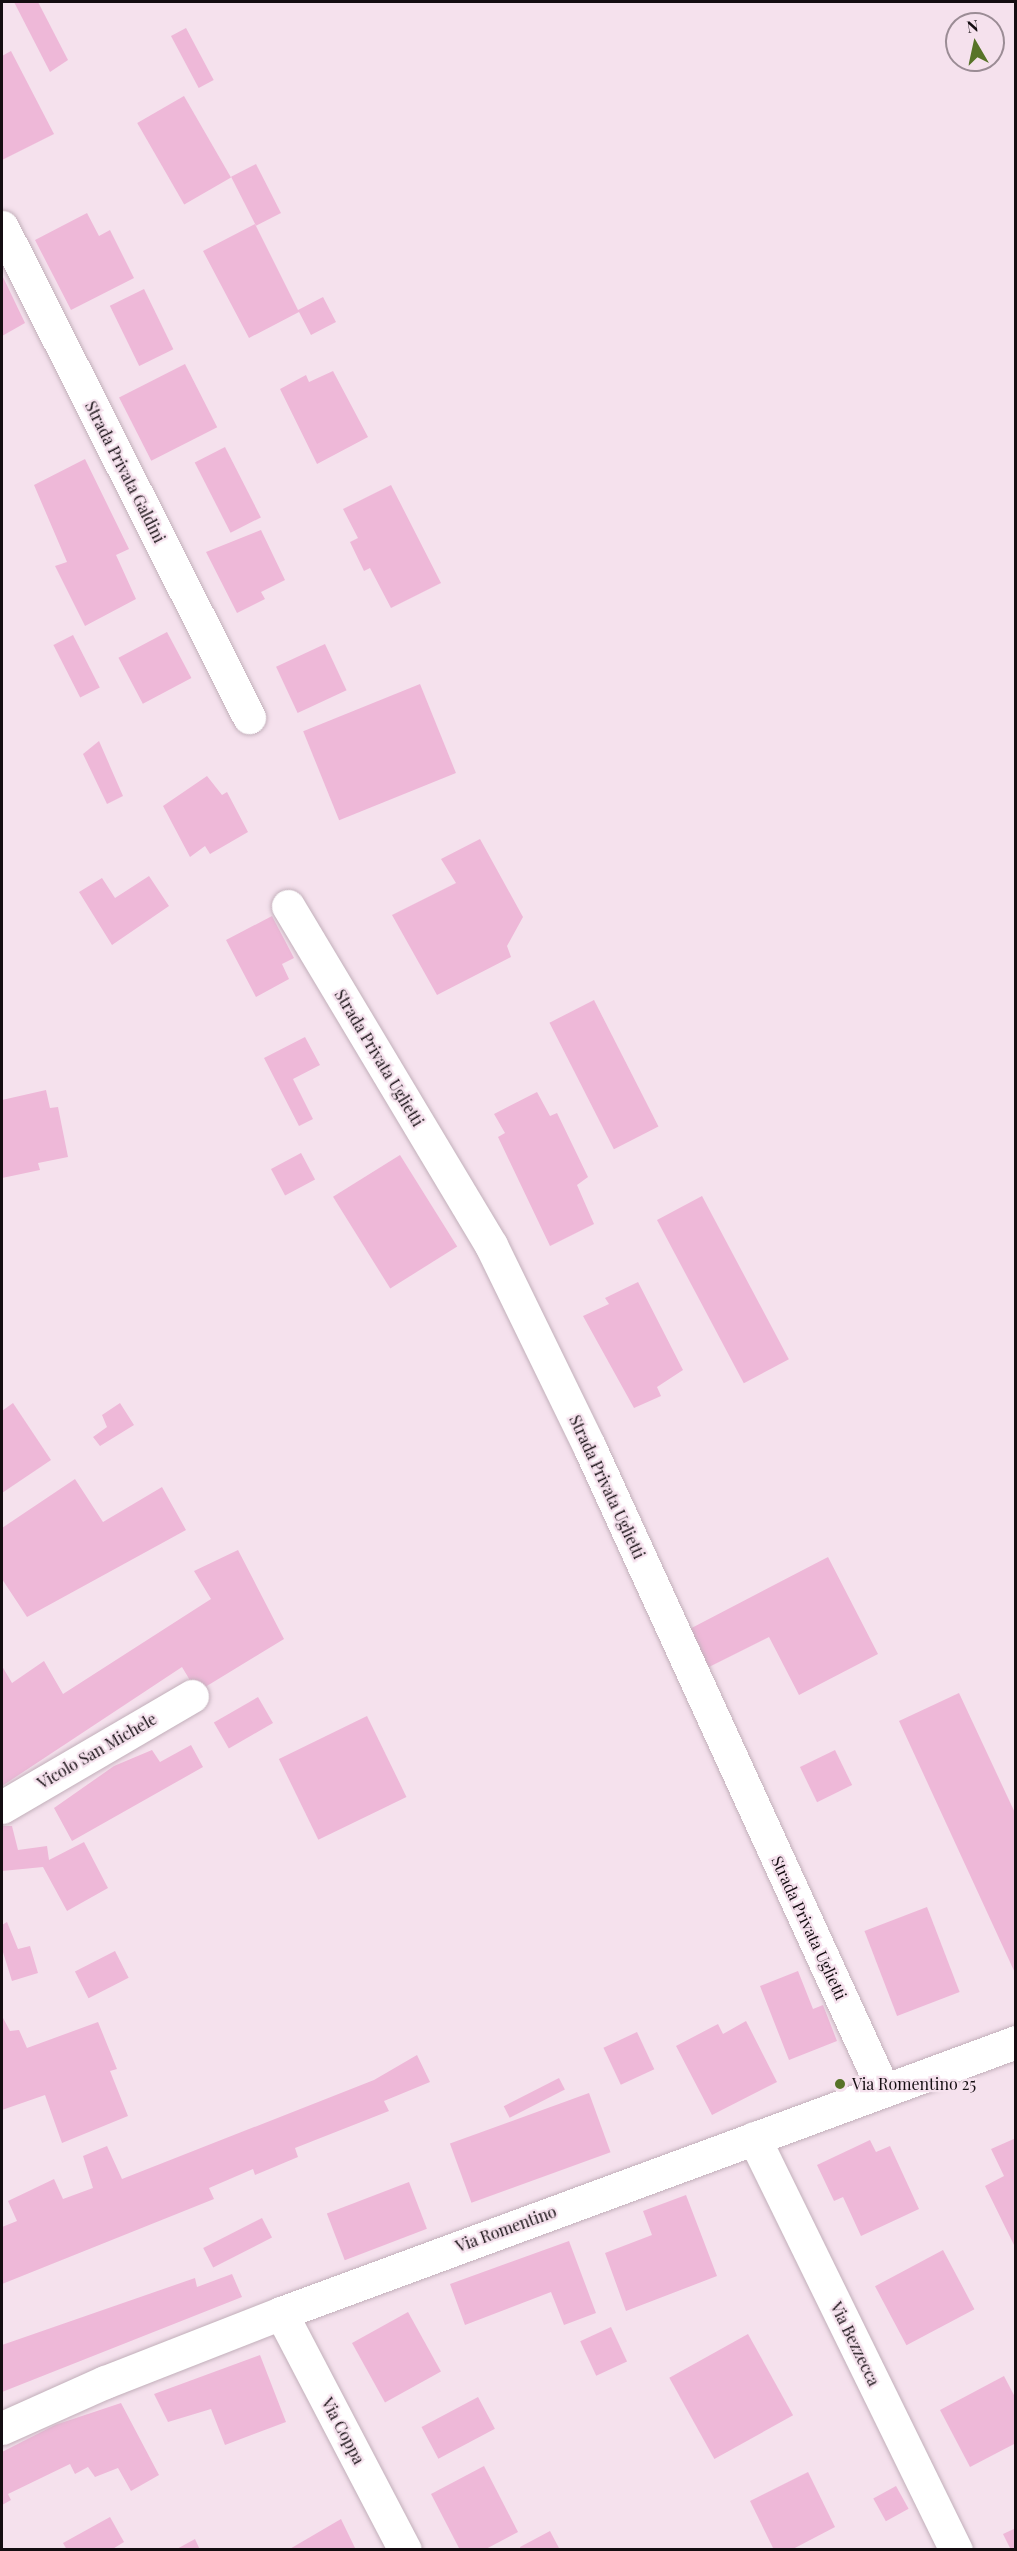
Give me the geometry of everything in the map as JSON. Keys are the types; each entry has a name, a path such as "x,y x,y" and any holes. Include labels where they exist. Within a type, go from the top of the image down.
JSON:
{"street":[{"name":"Strada Privata Galdini","path":"2,227 249,717"},
{"name":"Strada Privata Uglietti","path":"288,906 491,1245 589,1446 883,2090"},
{"name":"Vicolo San Michele","path":"2,1807 192,1696"},
{"name":"Via Romentino","path":"2,2428 105,2382 281,2313 1016,2042"},
{"name":"Via Bezzecca","path":"754,2138 956,2550"},
{"name":"Via Coppa","path":"281,2313 405,2550"}],"building":[{"path":"14,2 38,2 68,60 50,72"},
{"path":"186,28 214,80 199,88 171,36"},
{"path":"11,51 54,134 2,160 2,56"},
{"path":"184,96 231,177 184,204 137,123"},
{"path":"256,164 281,213 256,226 231,177"},
{"path":"87,213 99,236 110,230 134,278 71,310 35,240"},
{"path":"255,224 298,310 323,297 336,322 311,335 299,312 249,338 203,251"},
{"path":"2,275 25,323 2,336"},
{"path":"144,289 173,349 139,366 110,306"},
{"path":"185,364 217,427 151,461 119,398"},
{"path":"333,371 368,437 317,464 280,389 306,375 309,382"},
{"path":"225,447 261,517 231,533 195,462"},
{"path":"85,459 129,549 116,555 136,599 85,626 55,566 67,562 34,485"},
{"path":"391,485 441,583 391,608 370,568 364,571 350,542 358,538 343,509"},
{"path":"261,530 285,580 261,592 265,599 237,613 206,552"},
{"path":"167,632 191,678 143,704 118,658"},
{"path":"73,635 100,688 80,698 53,645"},
{"path":"325,644 347,690 298,713 276,667"},
{"path":"420,684 456,773 339,820 303,731"},
{"path":"99,741 123,796 107,804 83,754"},
{"path":"207,776 222,795 227,792 248,832 210,854 205,846 190,857 163,806"},
{"path":"480,839 523,917 507,946 511,957 437,995 392,915 456,883 441,859"},
{"path":"149,876 169,906 112,945 79,892 102,878 115,898"},
{"path":"272,916 294,958 282,964 289,979 256,997 226,940"},
{"path":"594,1000 658,1127 614,1149 549,1023"},
{"path":"305,1037 320,1065 293,1079 313,1119 299,1126 264,1058"},
{"path":"46,1090 50,1108 58,1107 68,1157 38,1163 40,1170 2,1178 2,1100"},
{"path":"537,1092 550,1116 557,1113 588,1177 577,1185 594,1224 550,1246 498,1137 505,1133 494,1114"},
{"path":"301,1153 315,1179 285,1195 271,1169"},
{"path":"400,1155 457,1247 390,1288 333,1197"},
{"path":"702,1196 789,1359 744,1383 657,1220"},
{"path":"638,1282 683,1370 657,1387 661,1396 634,1408 583,1316 609,1304 605,1298"},
{"path":"13,1403 51,1460 2,1493 2,1411"},
{"path":"120,1403 134,1425 100,1446 93,1437 107,1427 102,1415"},
{"path":"75,1479 103,1522 162,1487 186,1530 27,1617 2,1579 2,1528"},
{"path":"238,1550 284,1639 197,1692 182,1667 2,1786 2,1666 12,1683 44,1661 63,1694 211,1599 194,1571"},
{"path":"828,1557 878,1654 799,1695 769,1637 701,1671 682,1633"},
{"path":"959,1693 1016,1815 1016,1975 899,1721"},
{"path":"258,1697 273,1723 229,1748 214,1722"},
{"path":"367,1716 406,1797 318,1840 279,1759"},
{"path":"191,1745 203,1767 72,1841 54,1808 114,1766 152,1750 160,1762"},
{"path":"835,1750 852,1785 817,1802 800,1767"},
{"path":"2,1826 12,1826 18,1850 47,1846 49,1860 84,1842 108,1888 67,1911 43,1867 2,1871"},
{"path":"927,1907 960,1992 897,2016 864,1931"},
{"path":"7,1922 18,1949 30,1946 38,1973 12,1981 2,1949 2,1925"},
{"path":"115,1951 129,1978 89,1998 75,1971"},
{"path":"798,1971 813,2009 823,2005 837,2041 789,2060 760,1986"},
{"path":"2,2016 10,2031 19,2030 27,2048 98,2022 117,2069 110,2071 128,2116 62,2143 45,2095 2,2110"},
{"path":"746,2021 777,2082 712,2115 676,2046 718,2024 723,2034"},
{"path":"637,2032 654,2069 621,2085 603,2048"},
{"path":"417,2055 430,2082 384,2101 389,2111 295,2148 298,2157 255,2175 253,2169 209,2188 214,2199 2,2284 2,2227 17,2221 8,2201 54,2179 63,2199 93,2188 83,2156 107,2146 122,2179 374,2080"},
{"path":"559,2078 565,2090 510,2118 504,2106"},
{"path":"589,2093 611,2152 471,2203 450,2144"},
{"path":"1016,2138 1016,2249 985,2186 1004,2176 991,2149"},
{"path":"870,2140 876,2152 890,2146 919,2209 861,2236 843,2197 834,2201 817,2165"},
{"path":"409,2182 427,2229 345,2260 327,2214"},
{"path":"686,2195 717,2276 626,2311 605,2253 652,2235 643,2211"},
{"path":"262,2218 272,2238 213,2268 203,2248"},
{"path":"569,2241 596,2313 564,2325 551,2292 465,2325 450,2284"},
{"path":"943,2250 974,2309 906,2345 875,2286"},
{"path":"232,2274 242,2297 2,2392 2,2345 195,2278 197,2287"},
{"path":"408,2312 441,2371 385,2403 352,2343"},
{"path":"611,2327 627,2361 596,2376 580,2341"},
{"path":"748,2334 793,2415 714,2459 669,2378"},
{"path":"260,2355 286,2422 225,2445 211,2409 168,2422 154,2394"},
{"path":"1004,2376 1016,2399 1016,2443 970,2467 940,2410"},
{"path":"478,2397 495,2429 438,2459 421,2427"},
{"path":"121,2403 159,2475 131,2491 118,2468 95,2477 88,2467 75,2474 70,2464 8,2494 11,2500 2,2505 2,2452 55,2425"},
{"path":"484,2466 518,2532 484,2550 460,2550 431,2494"},
{"path":"808,2472 835,2527 791,2550 774,2550 750,2501"},
{"path":"896,2486 909,2509 886,2521 873,2499"},
{"path":"110,2517 124,2542 111,2550 67,2550 63,2543"},
{"path":"341,2519 356,2550 288,2550"},
{"path":"1016,2528 1016,2550 1011,2550 1003,2534"},
{"path":"550,2531 560,2550 521,2550 520,2547"},
{"path":"195,2539 200,2550 175,2550"}],"place":[{"name":"Via Romentino 25","path":"840,2084"}]}
